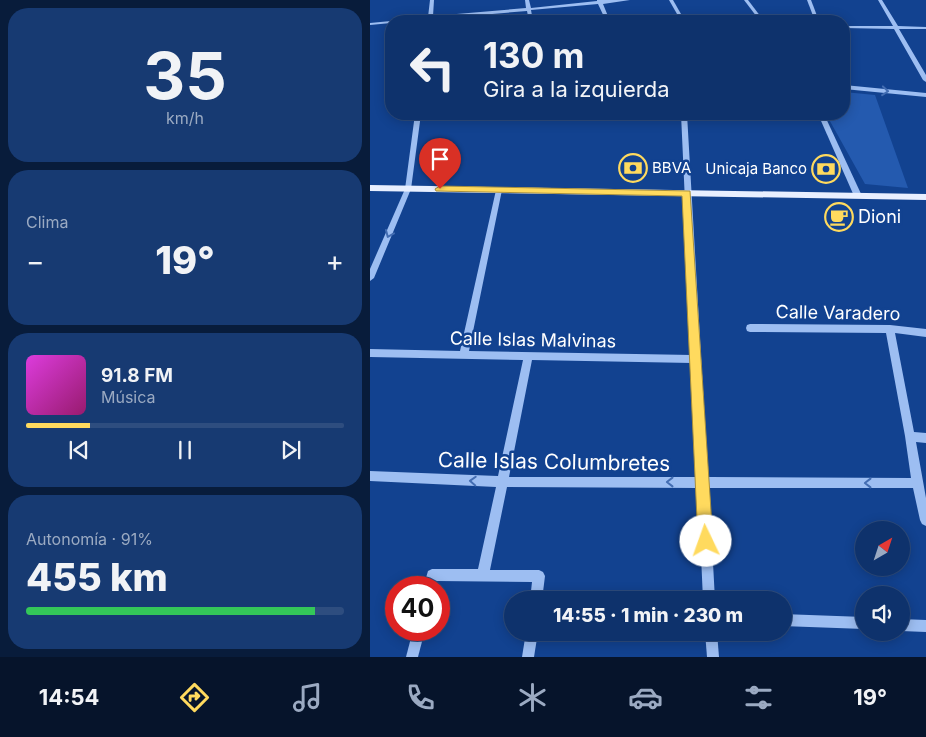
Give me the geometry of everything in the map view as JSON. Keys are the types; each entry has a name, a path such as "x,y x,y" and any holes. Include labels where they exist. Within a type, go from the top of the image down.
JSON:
{"main road":[{"path":"370,188 926,197"}],"street":[{"path":"430,15 432,0"},
{"path":"527,0 530,15"},
{"path":"475,15 600,1 628,0"},
{"path":"671,0 680,15"},
{"path":"746,0 757,15"},
{"path":"809,0 815,15"},
{"path":"880,0 926,80"},
{"path":"600,1 606,15"},
{"path":"370,24 385,23"},
{"path":"850,27 926,28"},
{"path":"850,88 926,95"},
{"path":"370,278 408,189 417,120"},
{"path":"684,120 686,193 708,591"},
{"path":"824,120 858,196"},
{"path":"464,354 499,190"},
{"name":"Calle Varadero","path":"750,328 890,329 926,333"},
{"path":"890,329 910,436 916,483 926,520"},
{"name":"Calle Islas Malvinas","path":"370,353 695,360"},
{"path":"483,576 528,356"},
{"path":"910,436 926,438"},
{"name":"Calle Islas Columbretes","path":"370,476 503,482 916,483"},
{"path":"432,576 538,576 537,591"},
{"path":"792,620 855,623"},
{"path":"910,625 926,626"},
{"path":"412,657 416,641"},
{"path":"528,657 531,641"},
{"path":"712,641 713,657"}],"shaded area":[{"path":"850,93 875,95 908,188 865,184 829,120 850,120"}],"place":[{"name":"BBVA","path":"633,168"},
{"name":"Unicaja Banco","path":"826,169"},
{"name":"Dioni","path":"839,217"}],"route":[{"path":"440,189 686,193 706,541"}]}
